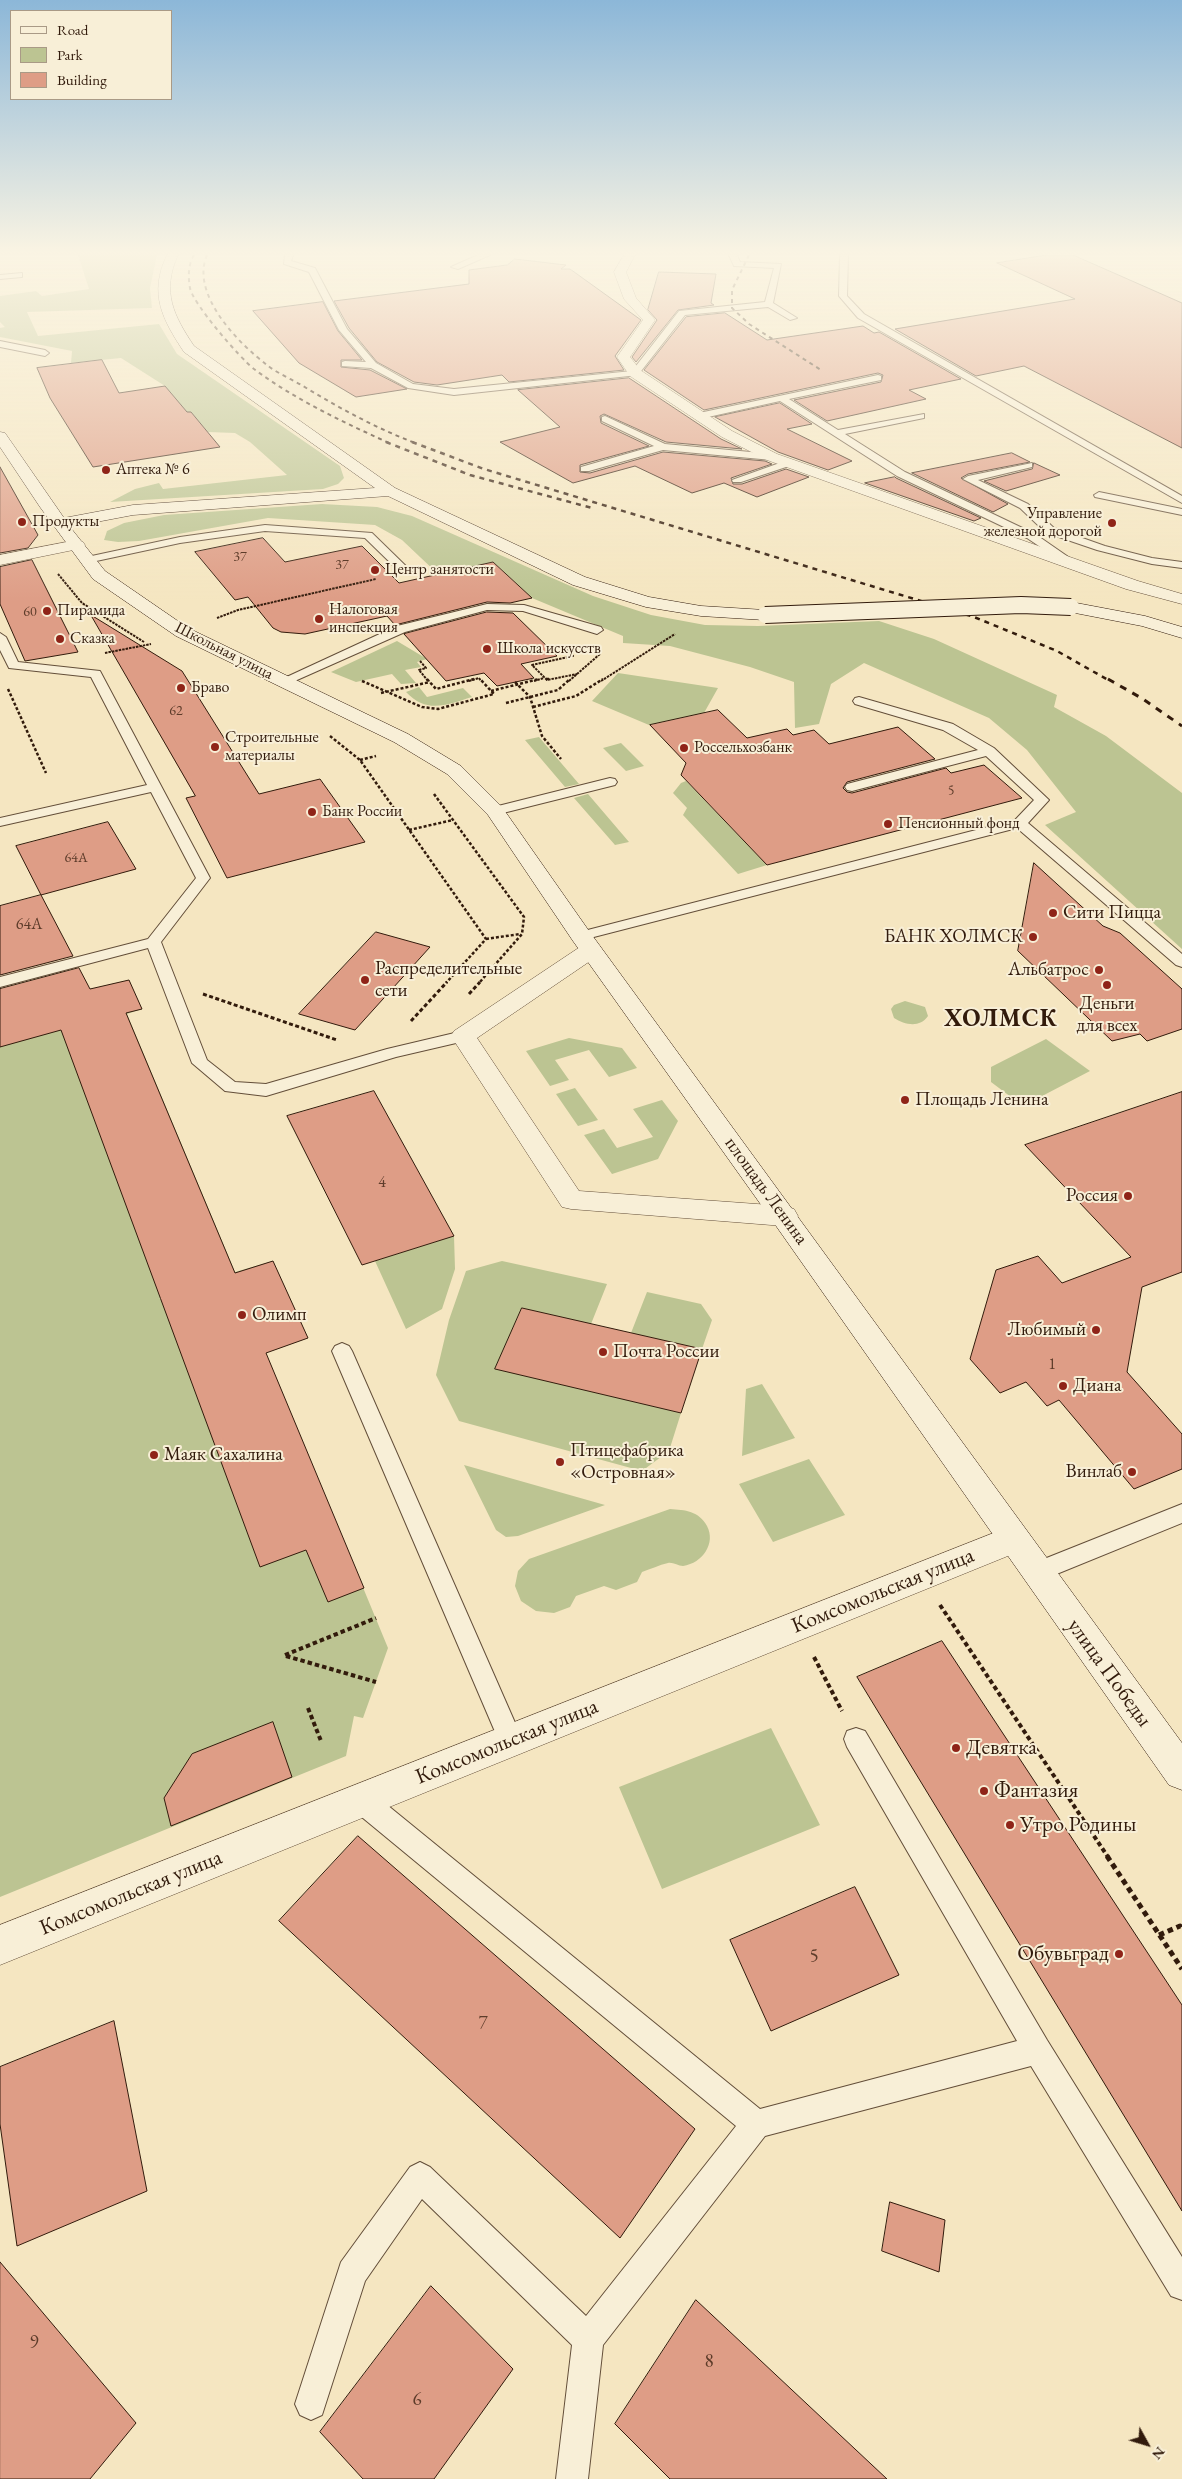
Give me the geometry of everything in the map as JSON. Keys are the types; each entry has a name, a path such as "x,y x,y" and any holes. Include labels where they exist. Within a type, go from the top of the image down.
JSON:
{"main road":[{"path":"220,371 390,491 579,581 646,602 701,611 765,615 1021,605 1071,606 1145,621 1182,633"},
{"path":"635,372 727,434 772,457 1132,585 1182,599"},
{"name":"Школьная улица","path":"0,436 60,524 99,575 182,632 401,738 454,770 495,811"},
{"path":"60,524 133,510 390,491"},
{"path":"0,560 82,552"},
{"name":"площадь Ленина","path":"495,811 586,943 784,1216 1037,1572"},
{"path":"586,943 463,1036 571,1200 784,1216"},
{"name":"Комсомольская улица","path":"0,1945 1014,1539"},
{"name":"улица Победы","path":"1037,1572 1182,1774"}],"lane":[{"path":"383,371 411,386 454,392 635,372"},
{"path":"956,371 1182,500"},
{"path":"699,416 878,378"},
{"path":"781,398 901,474 1031,536 1071,563"},
{"path":"836,433 921,416"},
{"path":"605,418 663,448"},
{"path":"585,469 663,448 772,457"},
{"path":"681,456 699,451"},
{"path":"737,480 788,463"},
{"path":"1028,465 968,479 1024,506 1050,530 1101,548 1182,565"},
{"path":"1100,495 1182,512"},
{"path":"82,552 265,528 368,536 406,572"},
{"path":"1031,536 1050,530"},
{"path":"284,681 401,628 487,607 524,608 597,630"},
{"path":"0,637 13,665 96,674 203,878 153,942 0,982"},
{"path":"586,943 1020,823 1042,800 989,751 948,727 859,701"},
{"path":"852,787 989,751"},
{"path":"495,811 610,782"},
{"path":"0,822 155,787"},
{"path":"1020,823 1182,962"},
{"path":"153,942 200,1063 231,1087 266,1090 393,1053 463,1036"},
{"path":"342,1351 511,1741"},
{"path":"1037,1572 1182,1513"},
{"path":"856,1738 1037,2050 1182,2285"},
{"path":"361,1800 756,2124"},
{"path":"572,2479 588,2339 756,2124 1037,2050"},
{"path":"311,2404 352,2273 420,2177 588,2339"}],"path":[{"path":"103,653 149,644 238,610 406,572"},
{"path":"58,573 82,603 157,649"},
{"path":"533,707 576,696 679,632"},
{"path":"545,678 532,665 572,656 561,644 568,643"},
{"path":"506,703 558,690 606,649"},
{"path":"420,661 426,668"},
{"path":"362,681 429,710 494,694 480,678 436,689 419,670 433,667"},
{"path":"491,691 516,683 545,678 547,680 577,674"},
{"path":"4,682 46,773"},
{"path":"381,693 430,682"},
{"path":"516,683 530,697 542,736 561,759"},
{"path":"345,741 330,734 360,760 486,939"},
{"path":"360,760 376,756 369,752"},
{"path":"432,791 524,916 522,934 463,1000"},
{"path":"409,830 453,820"},
{"path":"393,1053 387,1046 486,939 522,934"},
{"path":"169,982 341,1042"},
{"path":"940,1605 1182,1969"},
{"path":"376,1618 285,1656 376,1682"},
{"path":"797,1626 856,1738"},
{"path":"308,1708 321,1741"},
{"path":"1160,1935 1180,1926 1182,1929"}],"green space":[{"path":"141,371 201,371 340,466 344,478 338,484 323,489 110,502 135,489 159,483 163,489 287,475 250,442 235,433 208,432 191,412 187,412 165,386"},
{"path":"322,504 377,507 412,516 593,596 651,615 705,625 758,626 879,621 934,639 1057,695 1054,707 1106,736 1182,793 1182,949 1045,825 1076,812 1027,750 989,718 864,663 831,684 819,724 795,728 794,682 750,667 670,646 623,643 623,636 532,598 493,562 438,574 402,540 375,525 268,518 139,541 118,542 104,540 107,531 124,523 164,515"},
{"path":"397,641 427,659 417,662 421,667 405,670 416,683 401,684 392,674 356,682 331,672"},
{"path":"618,673 718,688 704,713 649,725 592,701"},
{"path":"419,687 427,697 463,688 472,697 445,705 429,705 414,699 406,692"},
{"path":"539,737 579,784 565,787 525,740"},
{"path":"621,743 644,766 626,771 603,748"},
{"path":"686,781 767,865 738,874 683,815 687,808 673,793 681,783"},
{"path":"588,794 629,842 615,845 574,798"},
{"name":"Маяк Сахалина","path":"129,980 142,1009 127,1014 235,1272 273,1261 308,1338 266,1353 388,1648 363,1718 354,1716 346,1756 0,1897 0,1010"},
{"path":"905,1001 925,1007 928,1016 925,1020 912,1024 894,1018 891,1009 894,1005"},
{"path":"569,1038 622,1048 637,1068 609,1077 589,1050 555,1060 569,1080 550,1086 526,1051"},
{"path":"1046,1039 1090,1071 1023,1106 991,1082 991,1067"},
{"path":"575,1088 598,1120 578,1126 556,1094"},
{"path":"662,1100 678,1121 658,1159 612,1174 584,1135 604,1129 617,1148 653,1137 633,1109"},
{"path":"454,1236 455,1269 442,1309 406,1329 375,1261"},
{"path":"502,1261 607,1284 591,1324 522,1308 496,1369 681,1413 669,1451 642,1471 459,1421 436,1375 449,1320 466,1271"},
{"path":"647,1292 701,1304 712,1320 702,1349 631,1333"},
{"path":"762,1384 795,1438 742,1456 746,1389"},
{"path":"809,1459 845,1515 773,1542 739,1484"},
{"path":"464,1465 605,1505 518,1536 506,1537 496,1530"},
{"path":"670,1509 696,1514 707,1526 710,1539 709,1545 702,1557 696,1561 683,1566 668,1563 642,1572 637,1582 616,1590 604,1586 576,1596 570,1607 554,1613 536,1611 521,1601 515,1586 518,1571 529,1559"},
{"path":"771,1728 820,1825 662,1889 619,1787"}],"building":[{"path":"38,371 108,371 119,393 165,386 187,412 191,412 220,447 93,467 50,398"},
{"path":"312,371 371,371 407,389 356,397"},
{"path":"393,371 617,371 509,382 502,375 437,385 414,382"},
{"path":"645,371 946,371 961,379 909,390 926,399 827,421 794,400 881,382 883,375 878,373 704,410"},
{"path":"967,371 1002,371 976,376"},
{"path":"1033,371 1182,371 1182,448"},
{"path":"629,378 721,439 742,449 666,442 604,414 600,416 601,423 649,446 580,465 580,472 590,473 663,452 765,461 772,464 731,478 733,484 742,484 786,469 809,477 757,497 724,483 692,493 635,466 573,483 500,442 560,427 518,390"},
{"path":"780,403 812,424 787,429 852,461 828,470 778,452 715,417"},
{"path":"1012,453 1030,462 968,474 961,478 1008,504 993,512 912,473"},
{"path":"1034,463 1060,475 1006,491 984,481 1032,469"},
{"path":"0,467 38,535 28,548 0,553"},
{"path":"895,477 981,518 974,521 865,483"},
{"path":"263,538 285,562 362,546 399,583 493,562 532,598 510,603 487,602 395,625 387,616 305,634 281,632 273,628 248,597 235,600 195,552"},
{"path":"32,560 78,652 25,661 0,604 0,567"},
{"name":"Школа искусств","path":"487,612 513,613 557,656 521,664 534,678 497,686 484,673 446,681 404,634"},
{"path":"91,615 182,671 259,794 320,779 365,842 227,878 186,798 195,796"},
{"path":"718,710 747,738 787,729 793,735 814,730 829,744 898,727 935,759 847,782 843,788 847,792 852,793 946,768 951,773 984,765 1022,798 767,865 681,775 686,763 650,725"},
{"path":"108,822 136,869 41,895 16,846"},
{"name":"Альбатрос","path":"1034,863 1103,926 1120,933 1182,989 1182,1029 1147,1041 1140,1034 1112,1041 1018,951"},
{"path":"41,895 73,956 0,975 0,906"},
{"name":"Распределительные сети","path":"376,932 430,947 355,1030 299,1014"},
{"path":"79,968 90,989 129,980 142,1009 126,1013 235,1273 273,1261 308,1338 266,1353 364,1588 328,1602 306,1550 260,1567 61,1030 0,1047 0,989"},
{"path":"374,1091 454,1236 362,1265 287,1116"},
{"path":"1182,1092 1182,1272 1142,1287 1127,1372 1182,1434 1182,1469 1134,1489 1059,1400 1047,1406 1026,1382 1000,1393 970,1359 996,1270 1038,1256 1062,1283 1131,1257 1025,1145"},
{"path":"522,1308 702,1349 681,1413 495,1369"},
{"path":"942,1641 1182,2005 1182,2211 857,1677"},
{"path":"273,1722 292,1777 171,1826 164,1798 192,1754"},
{"path":"358,1836 695,2129 620,2238 279,1921"},
{"path":"855,1887 899,1975 771,2031 730,1940"},
{"path":"114,2021 147,2191 17,2246 0,2124 0,2067"},
{"path":"890,2202 945,2220 939,2272 882,2251"},
{"path":"0,2262 136,2423 90,2479 0,2479"},
{"path":"431,2286 513,2369 434,2479 363,2479 320,2432"},
{"path":"696,2300 887,2479 670,2479 615,2424"}],"railway":[{"path":"256,371 302,400 389,443"},
{"path":"275,371 344,410 415,443"},
{"path":"386,442 470,475 592,508"},
{"path":"412,442 484,469 974,617 1057,651 1110,681"},
{"path":"1108,679 1143,699 1182,726"}],"place":[{"name":"Аптека № 6","path":"106,470"},
{"name":"Продукты","path":"22,522"},
{"name":"Управление железной дорогой","path":"1112,523"},
{"name":"Центр занятости","path":"375,570"},
{"name":"Пирамида","path":"47,611"},
{"name":"Налоговая инспекция","path":"319,619"},
{"name":"Сказка","path":"60,639"},
{"name":"Школа искусств","path":"487,649"},
{"name":"Браво","path":"181,688"},
{"name":"Строительные материалы","path":"215,747"},
{"name":"Россельхозбанк","path":"684,748"},
{"name":"Банк России","path":"312,812"},
{"name":"Пенсионный фонд","path":"888,824"},
{"name":"Сити Пицца","path":"1053,913"},
{"name":"БАНК ХОЛМСК","path":"1033,937"},
{"name":"Альбатрос","path":"1099,970"},
{"name":"Распределительные сети","path":"365,980"},
{"name":"Деньги для всех","path":"1107,985"},
{"name":"Площадь Ленина","path":"905,1100"},
{"name":"Россия","path":"1128,1196"},
{"name":"Олимп","path":"242,1315"},
{"name":"Любимый","path":"1096,1330"},
{"name":"Почта России","path":"603,1352"},
{"name":"Диана","path":"1063,1386"},
{"name":"Маяк Сахалина","path":"154,1455"},
{"name":"Птицефабрика «Островная»","path":"560,1462"},
{"name":"Винлаб","path":"1132,1472"},
{"name":"Девятка","path":"956,1748"},
{"name":"Фантазия","path":"984,1791"},
{"name":"Утро Родины","path":"1010,1825"},
{"name":"Обувьград","path":"1119,1954"}],"district":[{"name":"ХОЛМСК","path":"1001,1019"}]}
